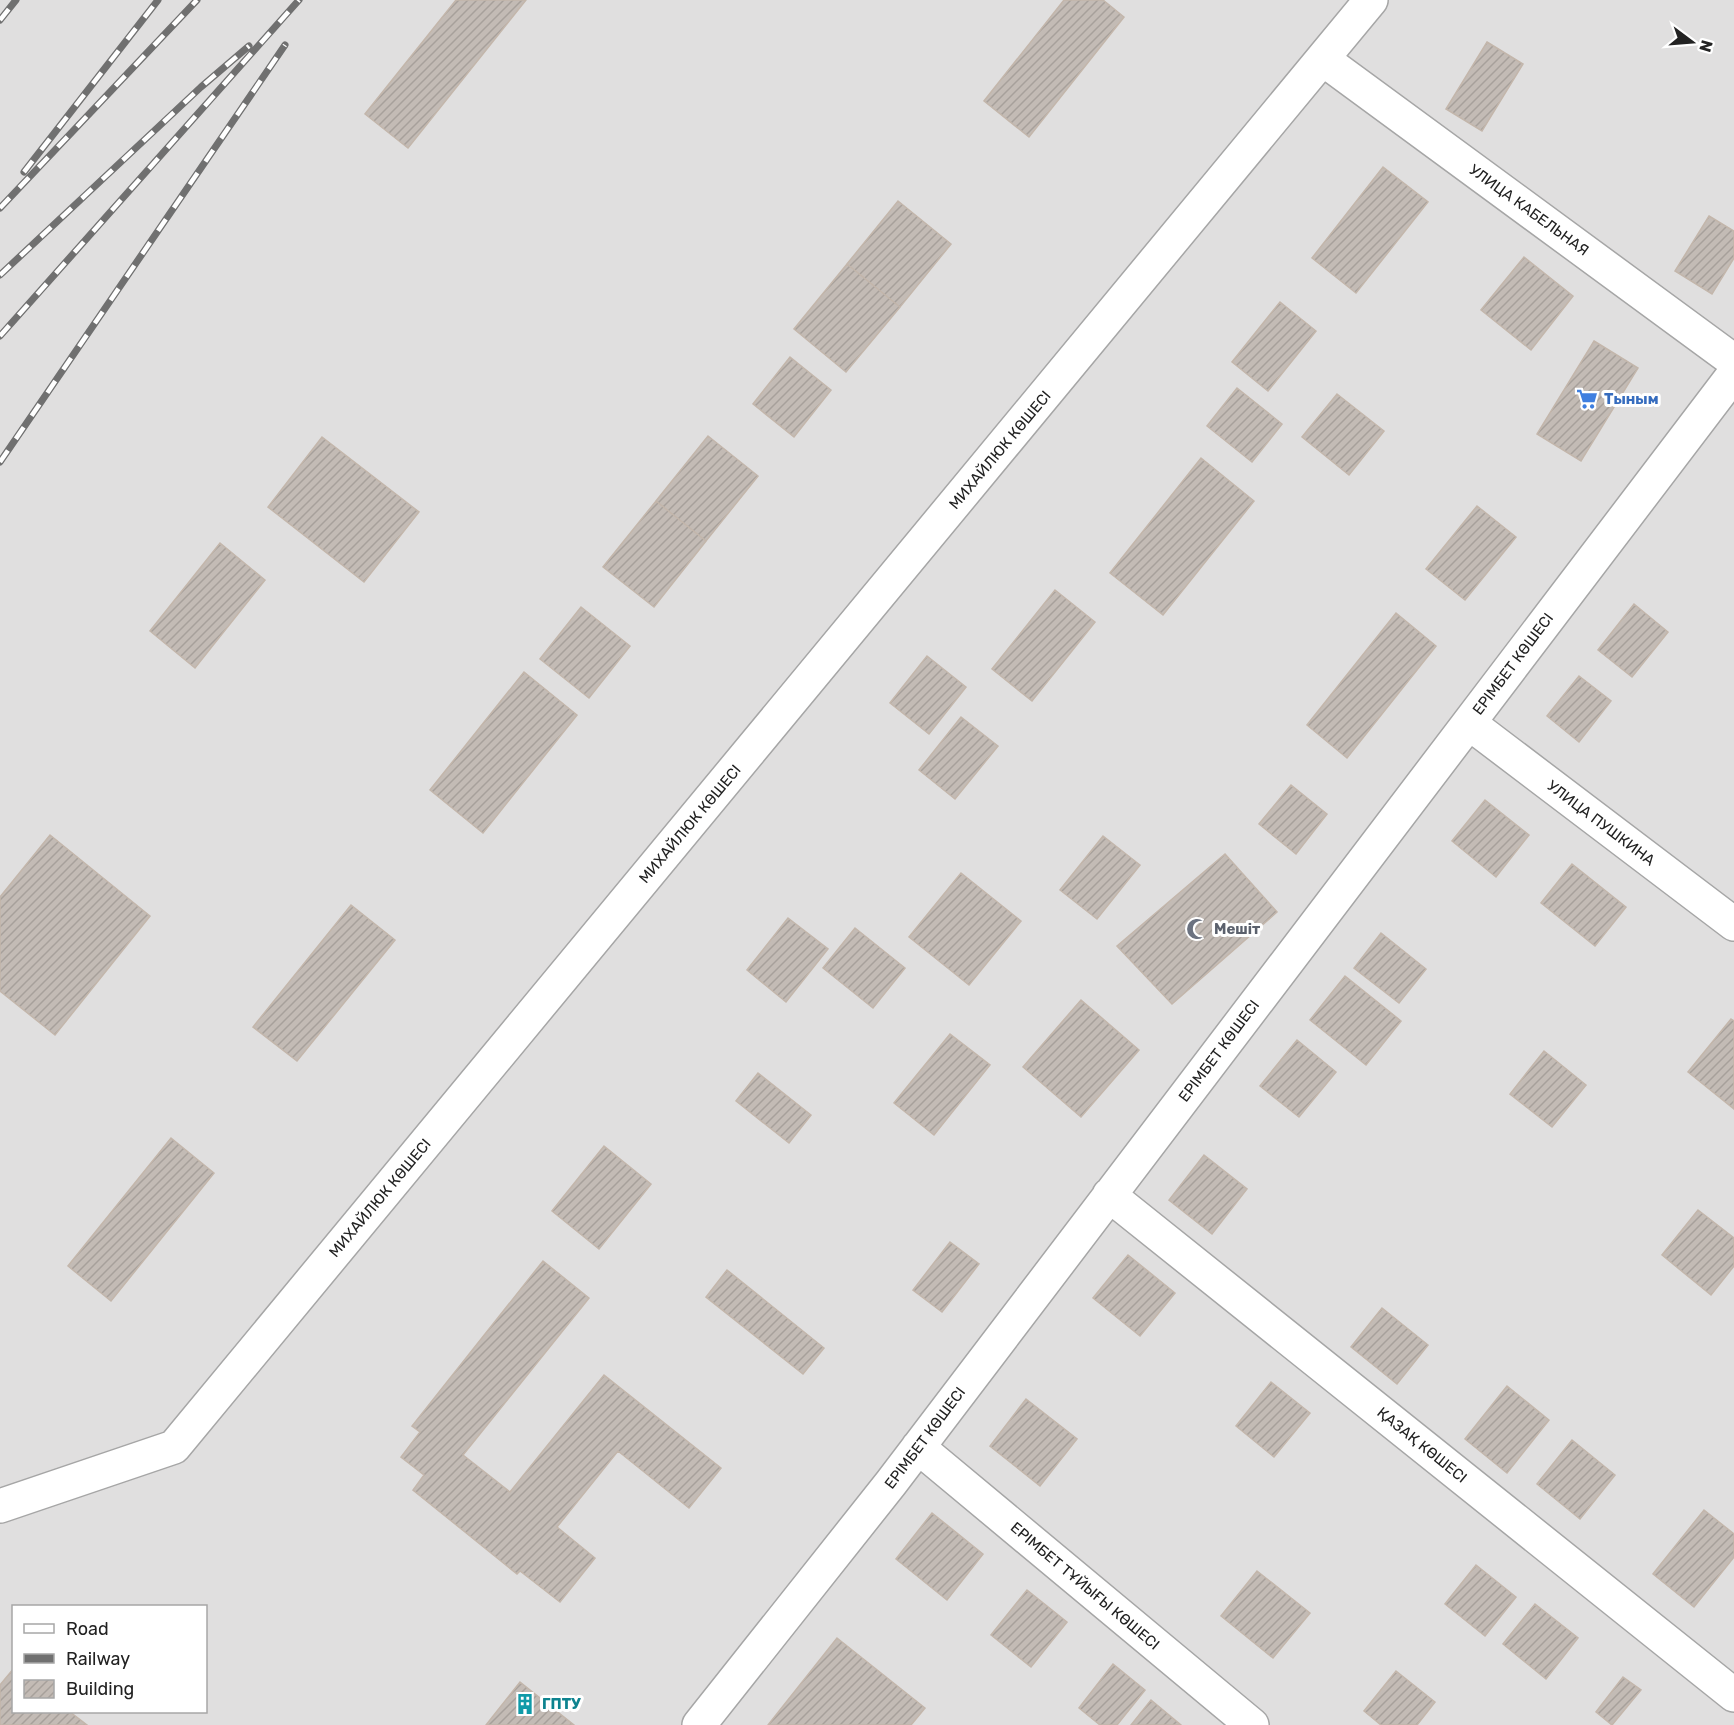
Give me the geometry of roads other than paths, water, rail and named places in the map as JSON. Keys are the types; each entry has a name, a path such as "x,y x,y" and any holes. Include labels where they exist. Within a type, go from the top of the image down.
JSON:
{"street":[{"name":"МИХАЙЛЮК КӨШЕСІ","path":"0,1506 174,1447 1324,60 1371,0"},
{"name":"УЛИЦА КАБЕЛЬНАЯ","path":"1324,60 1734,361"},
{"name":"ЕРІМБЕТ КӨШЕСІ","path":"699,1725 918,1447 1734,374"},
{"name":"УЛИЦА ПУШКИНА","path":"1468,723 1734,924"},
{"name":"ҚАЗАҚ КӨШЕСІ","path":"1109,1195 1734,1695"},
{"name":"ЕРІМБЕТ ТҰЙЫҒЫ КӨШЕСІ","path":"918,1447 1252,1725"}],"railway":[{"path":"0,20 16,0"},
{"path":"24,172 158,0"},
{"path":"0,208 197,0"},
{"path":"0,336 299,0"},
{"path":"0,462 285,45"},
{"path":"0,275 201,87 249,46"}],"place":[{"name":"Тыным","path":"1587,399"},
{"name":"Мешіт","path":"1197,929"},
{"name":"ГПТУ","path":"525,1704"}]}
